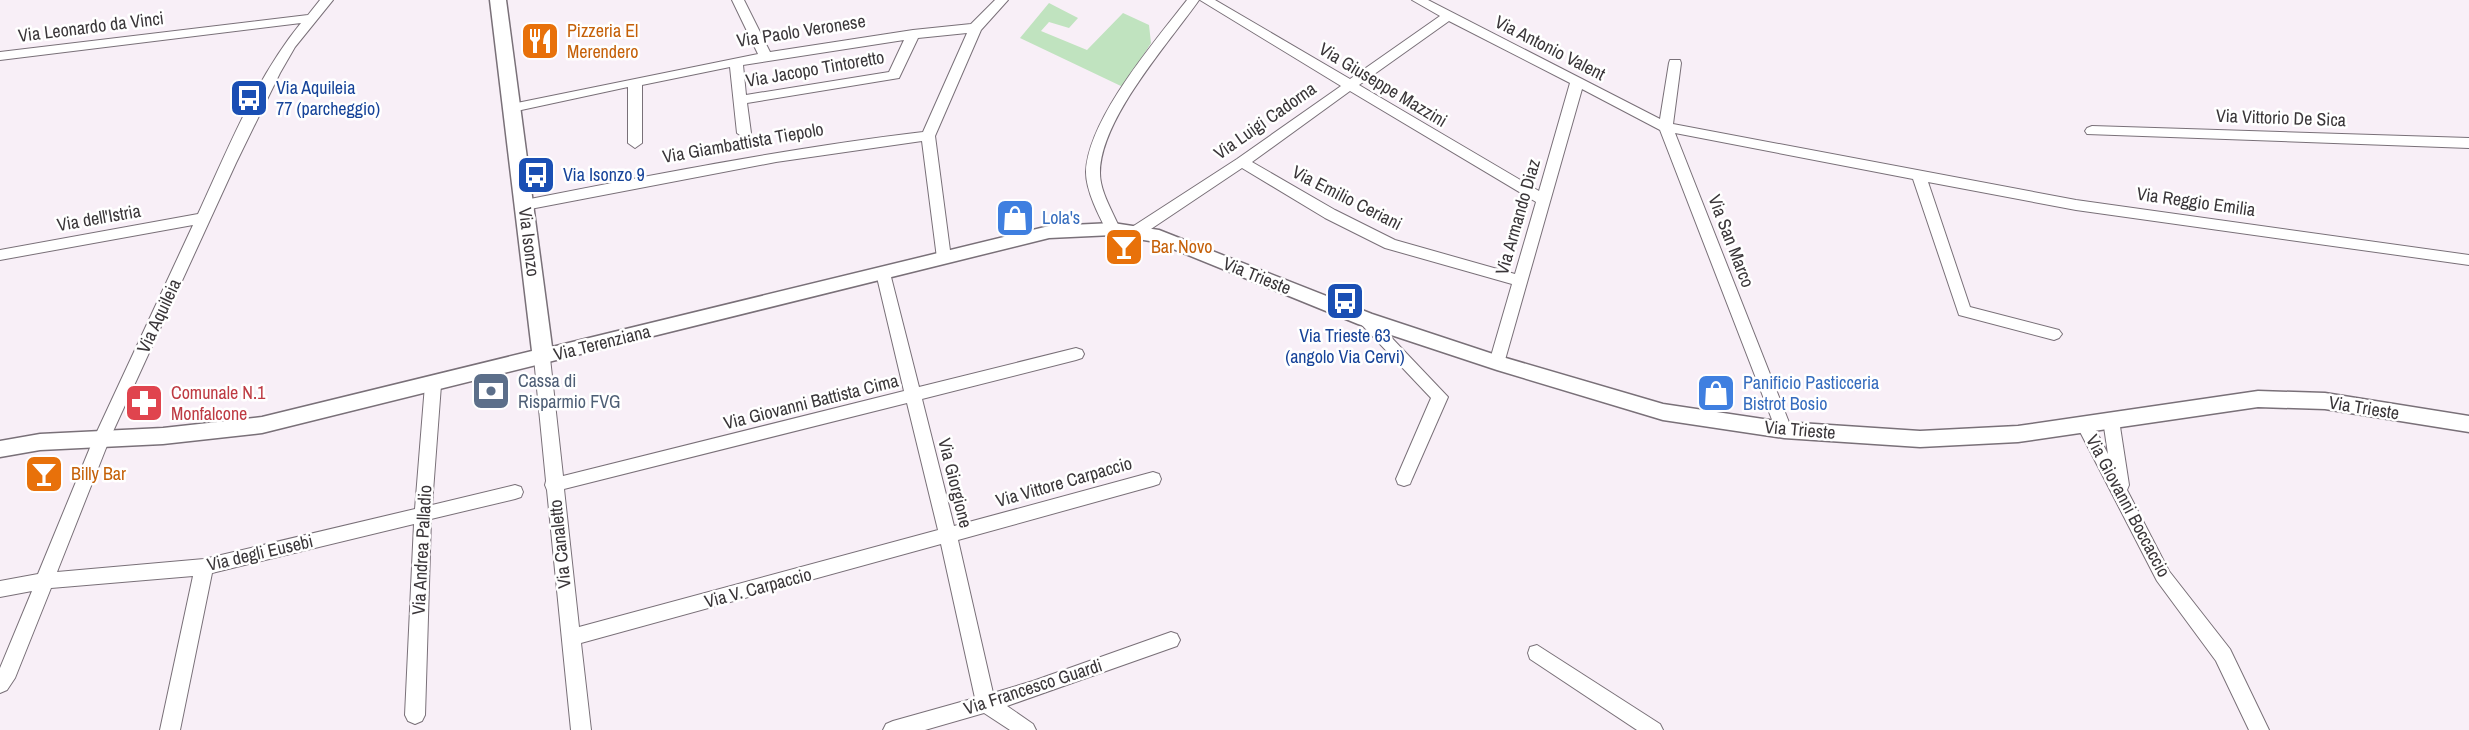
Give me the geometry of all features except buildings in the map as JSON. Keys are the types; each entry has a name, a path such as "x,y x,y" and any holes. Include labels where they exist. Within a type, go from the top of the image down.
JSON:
{"street":[{"name":"Via Aquileia","path":"0,684 102,438 273,73 327,0"},
{"name":"Via Isonzo","path":"498,0 542,338 542,358"},
{"path":"738,0 765,56"},
{"path":"944,258 928,136 975,28 1002,0"},
{"path":"1113,229 1093,174 1097,148 1129,88 1193,0"},
{"name":"Via Giuseppe Mazzini","path":"1206,0 1543,200"},
{"name":"Via Antonio Valent","path":"1418,0 1667,127"},
{"name":"Via Luigi Cadorna","path":"1137,231 1242,162 1448,16"},
{"name":"Via Leonardo da Vinci","path":"0,56 312,18"},
{"name":"Via Paolo Veronese","path":"512,108 736,61 913,34 975,28"},
{"name":"Via Jacopo Tintoretto","path":"740,100 894,75 913,34"},
{"path":"736,61 744,133"},
{"name":"Via San Marco","path":"1675,63 1667,127 1784,430"},
{"path":"635,82 635,143"},
{"name":"Via Armando Diaz","path":"1497,363 1577,82"},
{"name":"Via Reggio Emilia","path":"1667,127 2076,205 2469,260"},
{"name":"Via Vittorio De Sica","path":"2092,131 2469,143"},
{"name":"Via Giambattista Tiepolo","path":"525,205 738,162 835,146 928,136"},
{"name":"Via Emilio Ceriani","path":"1242,162 1330,214 1390,244 1520,281"},
{"path":"1919,175 1964,311 2054,334"},
{"name":"Via dell'Istria","path":"0,255 204,218"},
{"name":"Via Terenziana","path":"0,449 40,442 163,436 262,425 1049,232 1113,229 1159,236"},
{"name":"Via Trieste","path":"1159,236 1365,319 1497,363 1663,412 1784,430 1920,439 2018,434 2258,399 2325,401 2469,424"},
{"name":"Via Giorgione","path":"883,273 986,703"},
{"path":"1365,319 1440,397 1404,479"},
{"name":"Via Giovanni Battista Cima","path":"554,485 1076,354"},
{"name":"Via Canaletto","path":"542,358 581,730"},
{"name":"Via Andrea Palladio","path":"415,715 423,514 433,384"},
{"path":"2111,420 2122,497"},
{"name":"Via Giovanni Boccaccio","path":"2084,424 2162,576 2223,655 2259,730"},
{"name":"Via Vittore Carpaccio","path":"946,538 1153,479"},
{"name":"Via degli Eusebi","path":"0,589 44,581 204,567 515,492"},
{"name":"Via V. Carpaccio","path":"570,638 946,538"},
{"path":"170,730 204,567"},
{"name":"Via Francesco Guardi","path":"893,730 1033,690 1171,640"},
{"path":"1537,653 1653,730"},
{"path":"986,703 1026,730"}],"green space":[{"path":"1049,3 1078,18 1069,28 1049,22 1041,31 1087,50 1123,13 1149,25 1151,43 1123,87 1020,38"}],"place":[{"name":"Pizzeria El Merendero","path":"540,41"},
{"name":"Via Aquileia 77 (parcheggio)","path":"249,98"},
{"name":"Via Isonzo 9","path":"536,175"},
{"name":"Lola's","path":"1015,218"},
{"name":"Bar Novo","path":"1124,247"},
{"name":"Via Trieste 63 (angolo Via Cervi)","path":"1345,301"},
{"name":"Cassa di Risparmio FVG","path":"491,391"},
{"name":"Panificio Pasticceria Bistrot Bosio","path":"1716,393"},
{"name":"Comunale N.1 Monfalcone","path":"144,403"},
{"name":"Billy Bar","path":"44,474"}]}
